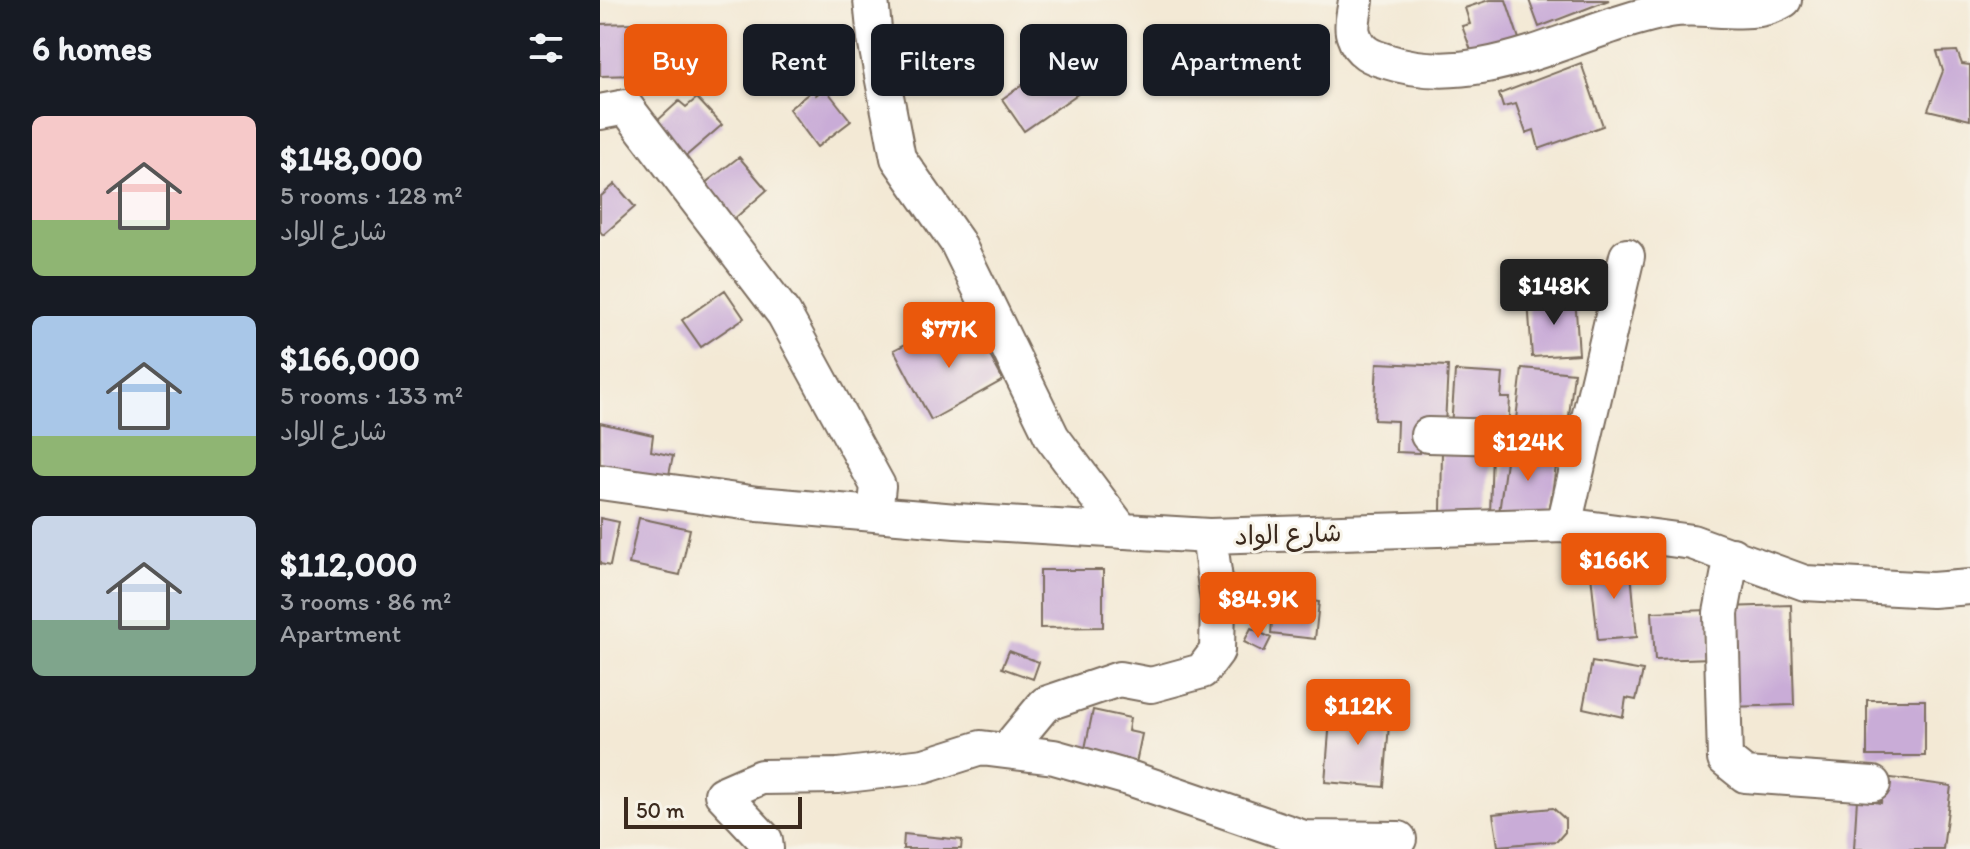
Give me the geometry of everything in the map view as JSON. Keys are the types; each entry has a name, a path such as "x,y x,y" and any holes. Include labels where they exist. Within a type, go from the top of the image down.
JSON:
{"street":[{"path":"871,0 875,39 898,158 957,242 1052,437 1122,531"},
{"path":"1356,0 1353,35 1366,55 1413,70 1497,65 1609,26 1672,9 1743,11 1784,0"},
{"path":"600,112 626,107 784,314 878,486 875,514"},
{"path":"1564,525 1627,256"},
{"path":"1428,435 1584,439"},
{"name":"شارع الواد","path":"600,482 758,504 1209,536 1564,525 1692,542 1805,583 1932,590 1970,587"},
{"path":"1006,751 1045,704 1119,679 1151,685 1202,671 1217,651 1218,601 1209,536"},
{"path":"1732,555 1721,613 1725,759 1745,775 1873,784"},
{"path":"766,849 765,840 722,794 735,785 761,777 838,776 924,766 981,748 1054,757 1132,779 1304,838 1399,839"}],"building":[{"path":"1489,0 1506,0 1521,45 1475,61 1462,26 1470,24 1465,8"},
{"path":"1529,0 1609,0 1539,27"},
{"path":"633,23 624,24 624,75 600,76 600,24"},
{"path":"1957,51 1962,64 1970,65 1970,120 1928,110 1943,71 1937,52"},
{"path":"1581,63 1603,126 1539,149 1534,130 1526,133 1516,104 1503,107 1499,94"},
{"path":"1020,87 1020,96 1075,96 1024,131 1002,99"},
{"path":"805,96 831,96 851,121 817,147 789,109"},
{"path":"697,98 722,125 686,156 656,122 679,101 686,107"},
{"path":"739,157 767,190 733,220 704,184"},
{"path":"615,184 635,207 603,235 600,231 600,197"},
{"path":"725,290 744,318 701,347 682,320"},
{"path":"1575,297 1579,354 1532,357 1528,300"},
{"path":"973,324 1003,380 931,420 894,350 921,336 927,349"},
{"path":"1377,363 1448,366 1445,425 1420,424 1419,453 1396,452 1397,421 1374,420"},
{"path":"1522,368 1574,373 1567,433 1515,428"},
{"path":"1455,371 1503,374 1501,398 1510,398 1508,431 1451,427"},
{"path":"600,423 653,435 651,451 673,456 667,484 600,469"},
{"path":"1508,446 1558,453 1548,520 1499,513"},
{"path":"1442,449 1492,451 1490,515 1441,513"},
{"path":"600,518 619,522 610,566 600,564"},
{"path":"639,518 690,529 680,575 629,564"},
{"path":"1630,562 1637,637 1598,640 1590,565"},
{"path":"1040,570 1103,570 1103,627 1040,628"},
{"path":"1274,595 1319,602 1315,639 1271,634"},
{"path":"1791,605 1794,705 1726,707 1725,607"},
{"path":"1710,610 1712,658 1655,660 1652,612"},
{"path":"1251,628 1271,638 1264,652 1244,642"},
{"path":"1009,651 1039,662 1033,679 1002,668"},
{"path":"1592,662 1643,671 1636,700 1626,698 1623,717 1583,708"},
{"path":"1867,700 1925,700 1925,756 1867,756"},
{"path":"1331,707 1390,712 1384,787 1325,782"},
{"path":"1093,710 1130,718 1128,731 1142,734 1134,773 1082,763"},
{"path":"1884,777 1951,786 1943,849 1854,849 1857,799 1881,803"},
{"path":"1553,808 1565,819 1565,832 1557,841 1498,846 1493,814"},
{"path":"904,834 962,840 961,849 903,849"}]}
